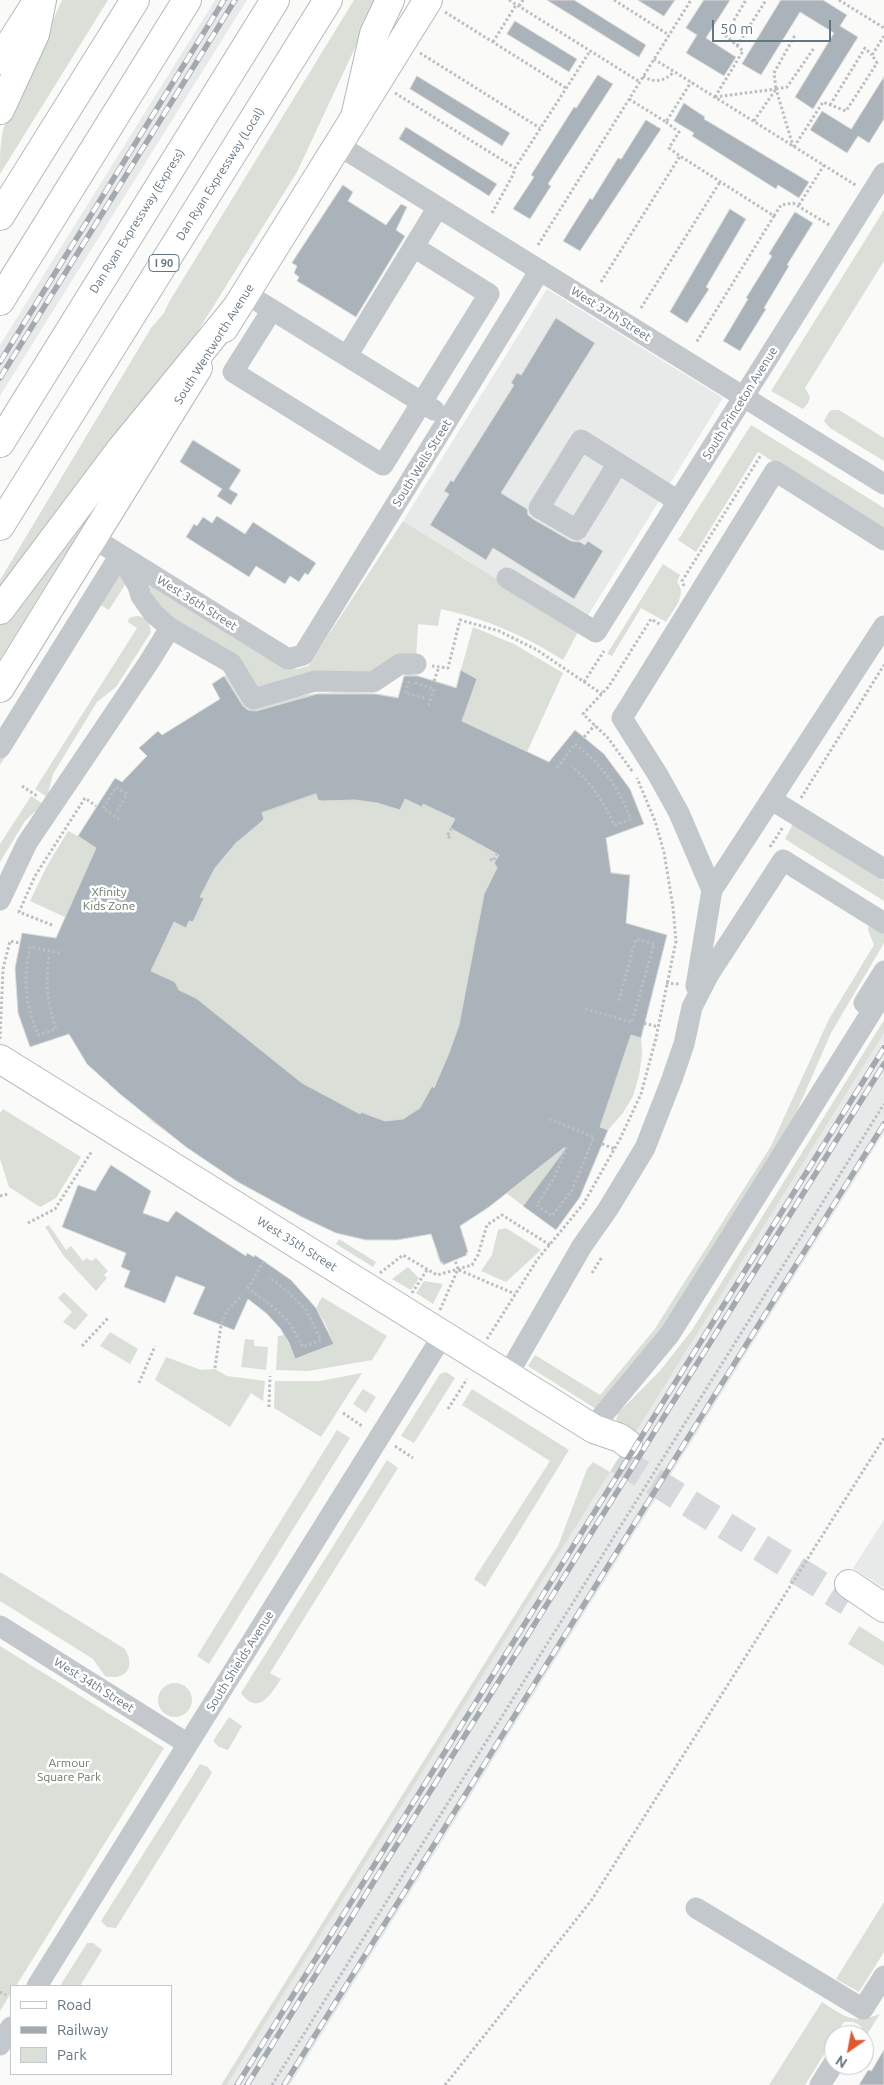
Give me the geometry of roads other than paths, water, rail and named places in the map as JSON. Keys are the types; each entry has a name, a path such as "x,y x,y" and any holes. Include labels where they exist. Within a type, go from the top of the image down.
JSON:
{"main road":[{"path":"0,60 38,0"},
{"path":"0,110 35,34 42,0"},
{"path":"0,216 135,0"},
{"path":"0,301 187,0"},
{"name":"Dan Ryan Expressway (Express)","path":"0,443 275,0"},
{"name":"Dan Ryan Expressway (Local)","path":"0,526 328,0"},
{"path":"355,117 374,34 390,0"},
{"name":"South Wentworth Avenue","path":"0,688 355,117 436,6"},
{"path":"0,610 121,449 241,300"},
{"name":"West 35th Street","path":"0,1060 441,1324 507,1376 594,1430 620,1438 623,1452"},
{"path":"884,1608 849,1593 884,1616"}],"street":[{"name":"West 37th Street","path":"338,145 884,484"},
{"name":"South Princeton Avenue","path":"507,578 600,642 678,501 884,173"},
{"path":"347,356 438,207"},
{"path":"272,310 233,372 383,465 489,294 414,247"},
{"name":"South Wells Street","path":"303,655 540,270"},
{"path":"241,300 272,310 449,419"},
{"path":"618,463 678,501"},
{"path":"712,890 679,812 622,718 775,472 884,540"},
{"name":"West 36th Street","path":"93,538 288,659 303,655"},
{"path":"0,748 120,555 138,586 141,596 153,613 170,628 231,663 252,699 315,681 373,682 400,664 416,664"},
{"path":"507,1376 578,1254 608,1210 645,1148 684,1044 712,890 884,626"},
{"path":"0,900 27,843 170,628"},
{"path":"772,800 884,869"},
{"path":"692,1007 714,966 783,860 884,923"},
{"path":"826,1085 837,1046 884,971"},
{"path":"594,1430 602,1416 629,1386 670,1334 884,992"},
{"name":"South Shields Avenue","path":"38,1985 188,1744 441,1324"},
{"name":"West 34th Street","path":"0,1626 188,1744"},
{"path":"696,1908 863,2009 884,1976"},
{"path":"0,2045 10,2029"}],"tunnel":[{"path":"618,1459 848,1602"}],"railway":[{"path":"0,362 224,0"},
{"path":"0,378 235,0"},
{"path":"237,2085 884,1048"},
{"path":"247,2085 884,1064"},
{"path":"284,2085 884,1124"}],"park label":[{"name":"Xfinity Kids Zone","path":"109,899"},
{"name":"Armour Square Park","path":"69,1770"}]}
